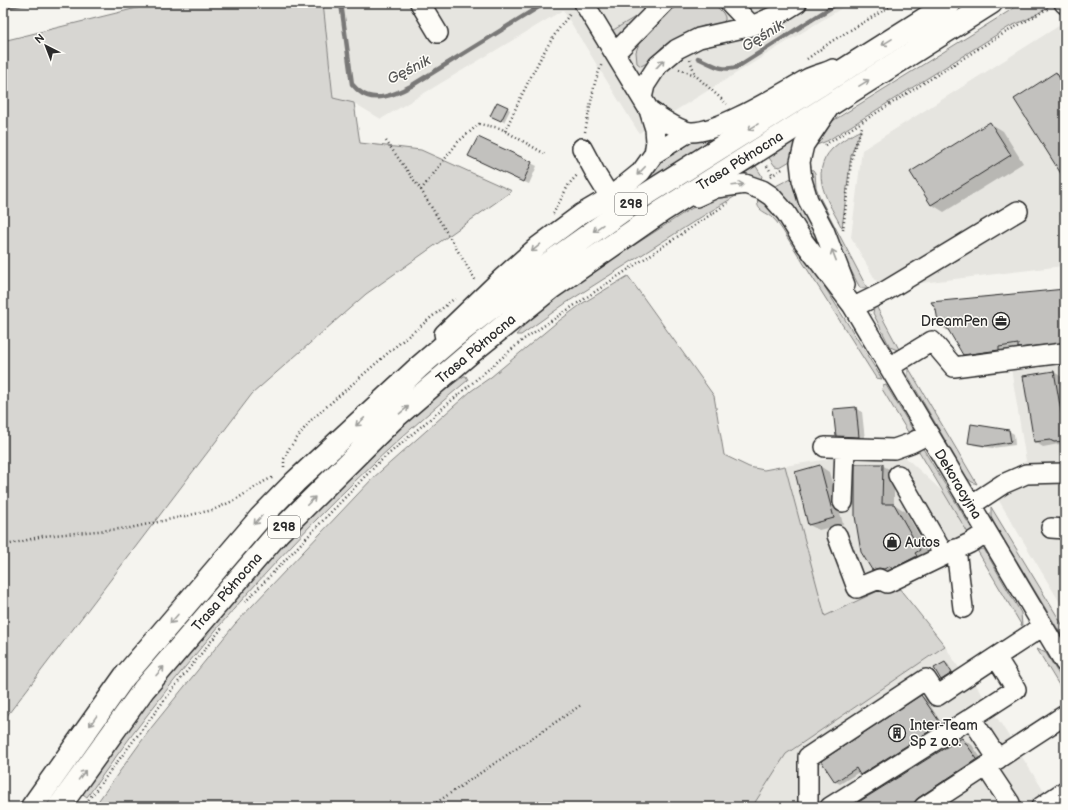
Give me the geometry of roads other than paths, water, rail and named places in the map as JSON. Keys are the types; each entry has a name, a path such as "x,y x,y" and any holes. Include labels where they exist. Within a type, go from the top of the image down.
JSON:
{"main road":[{"name":"Trasa Północna","path":"32,807 125,676 260,518 290,477 455,336 538,271 639,199 857,60 950,3"},
{"name":"Trasa Północna","path":"59,807 144,689 278,533 392,420 469,354 551,288 662,211 992,3"}],"street":[{"path":"420,3 438,32"},
{"path":"612,49 664,3"},
{"path":"730,3 752,26"},
{"path":"689,132 666,122 645,104 645,85 661,62 677,49 699,38 752,26 797,3"},
{"path":"579,6 612,49 645,104 655,129 656,141 654,154"},
{"path":"419,367 447,330 502,278 538,246 581,214 610,197 641,172 654,154 689,132 707,130 726,122 770,101 809,79 857,60"},
{"name":"Dekoracyjna","path":"831,104 804,145 800,162 802,180 808,200 824,230 853,306"},
{"path":"582,148 610,197"},
{"name":"Dekoracyjna","path":"662,211 716,188 745,184 762,190 771,196 786,213 804,242 853,306 1065,663"},
{"path":"853,306 884,292 1018,211"},
{"path":"889,367 932,341 954,367 1063,353 1065,356"},
{"path":"825,447 894,449 929,434"},
{"path":"843,502 845,448"},
{"path":"971,505 1003,484 1026,474 1065,473"},
{"path":"898,475 950,552 963,608"},
{"path":"837,535 857,588 879,579 887,583 987,532"},
{"path":"812,805 808,757 926,679 936,696 1043,626"},
{"path":"830,807 1016,689 996,657"},
{"path":"924,807 1065,715"},
{"path":"971,718 1010,803"},
{"path":"1041,807 1065,791"}],"waterway":[{"name":"Gęśnik","path":"3,7 26,3"},
{"name":"Gęśnik","path":"341,3 352,84 365,95 371,97 392,95 411,86 545,3"},
{"name":"Gęśnik","path":"698,58 721,68 726,69 737,67 838,3"}],"place":[{"name":"DreamPen","path":"1001,321"},
{"name":"Autos","path":"892,542"},
{"name":"Inter-Team Sp z o.o.","path":"897,733"}]}
